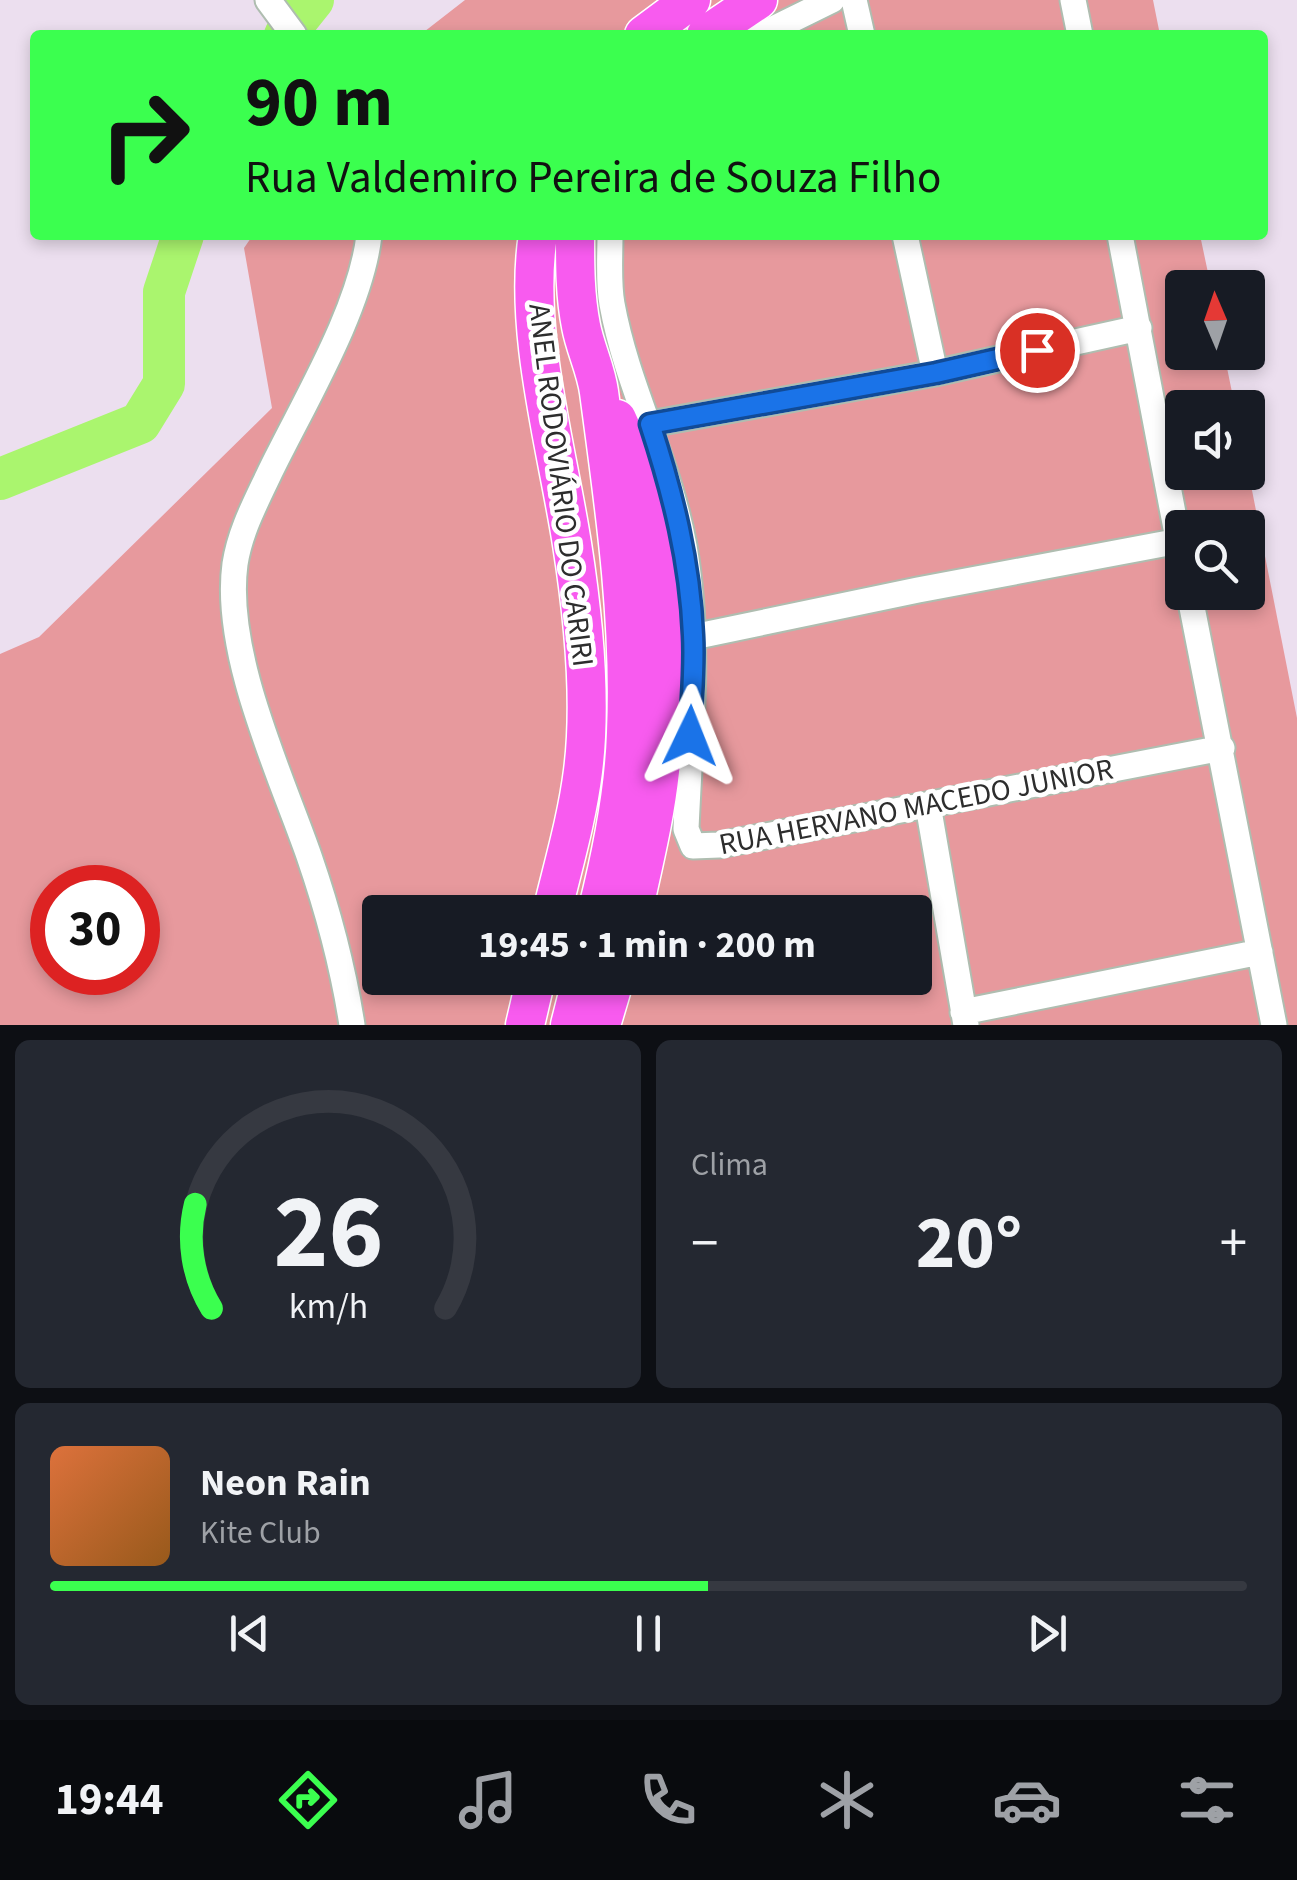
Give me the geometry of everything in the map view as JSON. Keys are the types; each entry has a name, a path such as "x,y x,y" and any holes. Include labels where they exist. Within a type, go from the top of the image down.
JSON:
{"main road":[{"path":"651,30 691,0"},
{"path":"713,30 758,0"},
{"name":"ANEL RODOVIÁRIO DO CARIRI","path":"537,240 538,339 572,545 585,657 584,770 556,895"},
{"name":"ANEL RODOVIÁRIO DO CARIRI","path":"574,240 581,327 598,386 622,588 626,732 613,848 602,895"},
{"path":"598,386 625,437 639,479 660,611 664,720 660,770 636,895"},
{"path":"525,1025 532,995"},
{"path":"570,1025 578,995"},
{"path":"601,1025 610,995"}],"street":[{"path":"268,0 290,30"},
{"path":"771,30 832,0"},
{"path":"854,0 861,30"},
{"path":"1074,0 1079,30"},
{"path":"352,1025 330,919 252,690 236,629 234,582 241,537 340,327 358,282 367,240"},
{"name":"RUA HERVANO MACEDO JUNIOR","path":"610,240 612,302 630,372 673,495 680,531 694,637 686,829 693,846 719,845 1222,748"},
{"path":"907,240 936,373"},
{"path":"1121,240 1173,510"},
{"path":"650,424 936,373 1139,328"},
{"path":"694,637 918,590 1165,552"},
{"path":"1193,610 1274,1025"},
{"path":"928,805 964,1019 1260,952"}],"shaded area":[{"path":"465,0 1153,0 1159,30 426,30"},
{"path":"250,240 1201,240 1207,270 1165,270 1165,370 1227,370 1232,390 1165,390 1165,490 1252,490 1256,510 1165,510 1165,610 1265,610 1265,556 1297,718 1297,1025 0,1025 0,654 39,637 272,408 244,248"}],"waterway":[{"path":"289,30 313,0"},
{"path":"0,479 140,423 164,384 164,292 181,240"}],"route":[{"path":"690,736 694,637 684,548 673,495 650,424 936,373 1037,350"}]}
